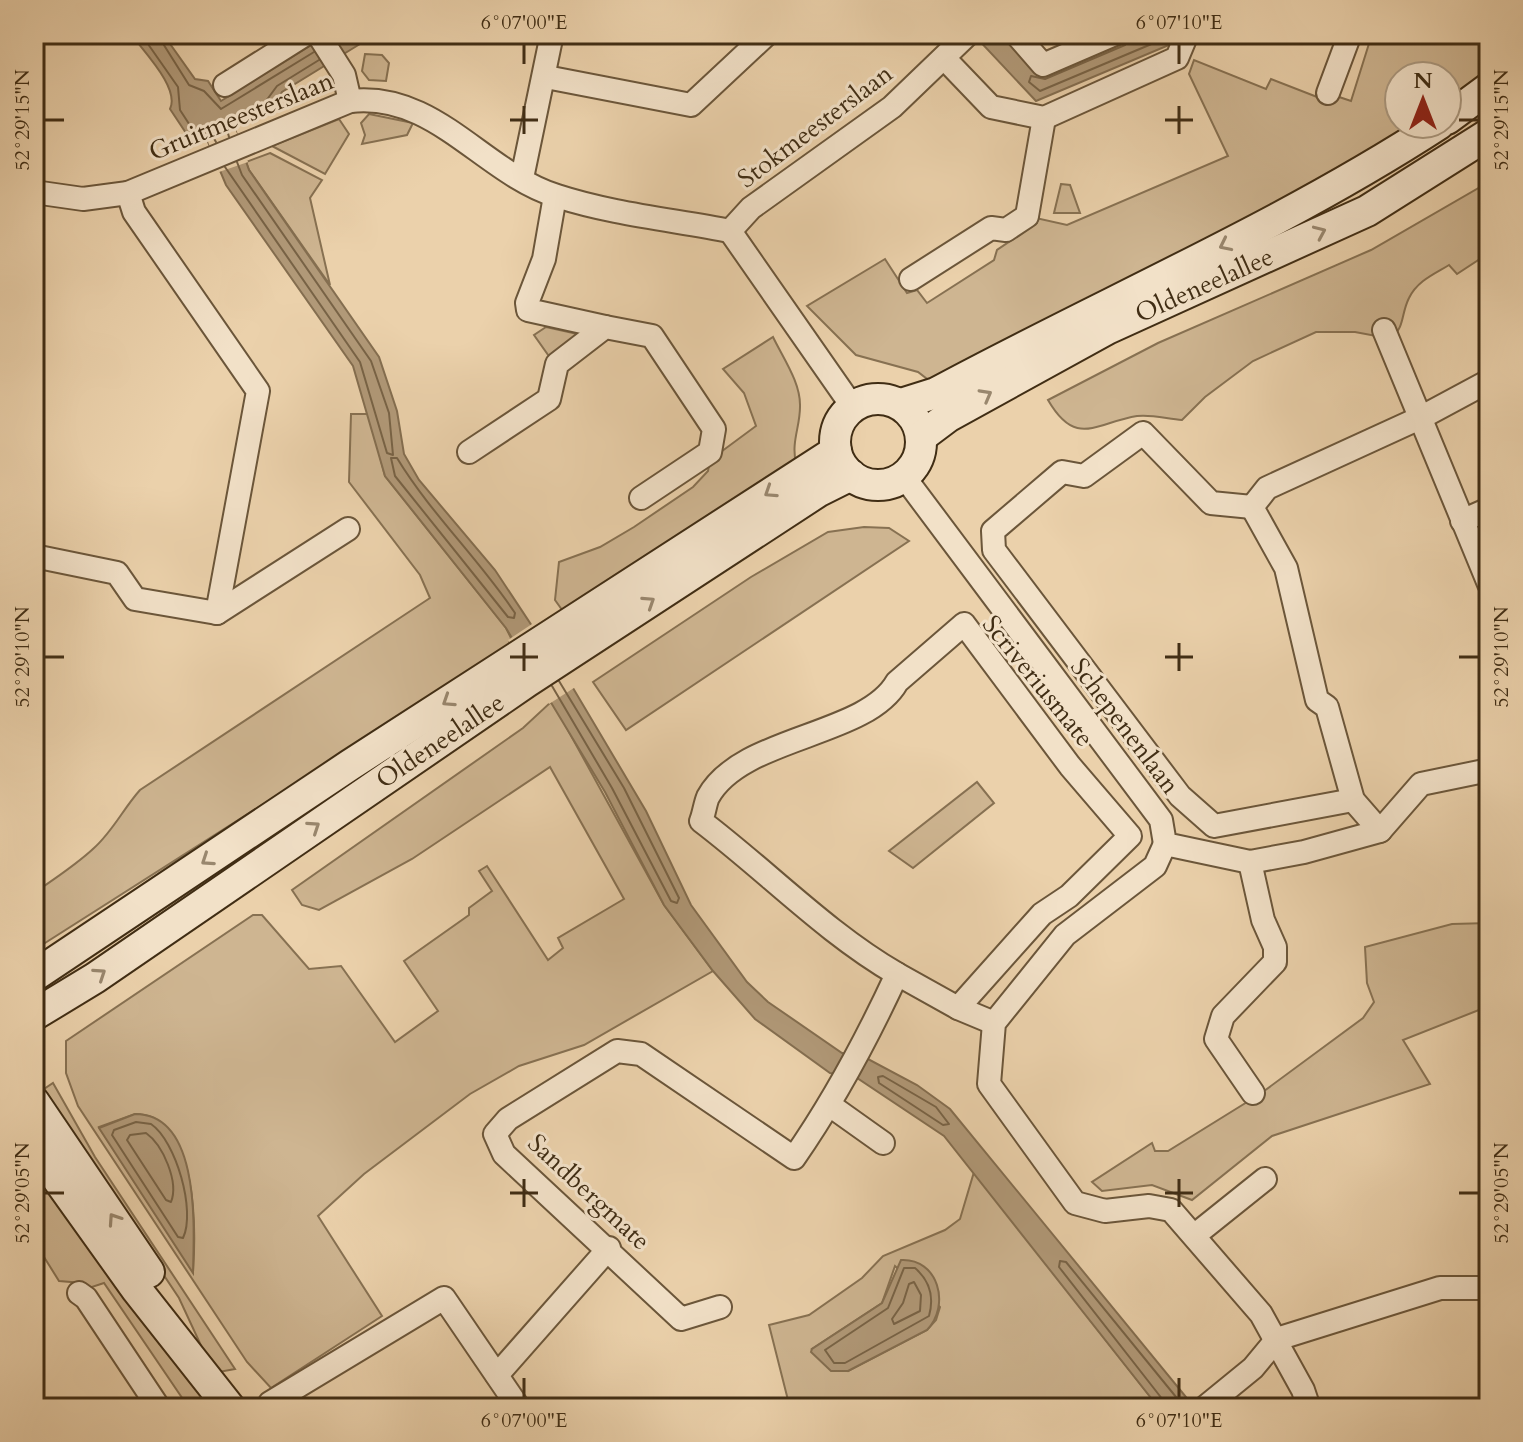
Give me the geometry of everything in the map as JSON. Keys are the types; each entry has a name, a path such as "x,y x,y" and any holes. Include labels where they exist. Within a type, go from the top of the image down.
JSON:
{"main road":[{"path":"1463,107 1489,88"},
{"name":"Oldeneelallee","path":"921,437 949,416 1107,329 1367,211 1489,134"},
{"name":"Oldeneelallee","path":"901,404 936,393 1151,281 1275,221 1412,140"},
{"path":"875,398 901,404 911,414 921,437 919,458 905,478 872,485 844,463 835,435 839,420 852,406 875,398"},
{"name":"Oldeneelallee","path":"34,976 844,463"},
{"name":"Oldeneelallee","path":"34,1015 95,978 521,670"},
{"path":"34,1102 151,1276 195,1359"},
{"path":"34,1146 137,1290 195,1359 230,1408"}],"street":[{"path":"522,178 546,77 552,34"},
{"path":"546,77 691,105 767,34"},
{"path":"1016,34 1043,65 1115,34"},
{"path":"945,59 991,107 1044,118 1177,58 1187,34"},
{"path":"1328,93 1350,34"},
{"path":"225,85 315,36 342,72 350,101"},
{"name":"Stokmeesterslaan","path":"730,231 751,208 892,107 945,59 962,36"},
{"name":"Gruitmeesterslaan","path":"34,192 83,199 128,193 213,155 350,101 369,99 403,106 449,128 522,178 555,196 730,231"},
{"path":"911,279 991,228 1006,230 1027,216 1044,118"},
{"path":"128,193 134,212 258,391 217,613"},
{"path":"555,196 544,259 527,303 528,310 652,336 714,429 710,452 641,498"},
{"path":"730,231 852,406"},
{"path":"469,452 549,399 557,364 605,327"},
{"path":"1384,330 1489,584"},
{"path":"1380,831 1353,800 1327,707 1317,700 1286,568 1252,507 1267,488 1422,417 1489,381"},
{"name":"Schepenenlaan","path":"1252,507 1211,503 1143,433 1084,476 1062,472 993,531 994,550 1180,796 1214,826 1353,800"},
{"name":"Schepenenlaan","path":"905,478 1161,820 1165,844"},
{"path":"1462,521 1489,509"},
{"path":"34,556 117,573 135,599 217,613 348,529"},
{"name":"Scriveriusmate","path":"897,974 826,924 761,867 701,821 709,796 734,771 803,734 857,716 892,692 897,682 964,624 1070,766 1130,836 1069,896 1042,914 958,1008"},
{"path":"1309,1408 1277,1339 1261,1314 1171,1210 1149,1206 1105,1211 1075,1203 989,1084 994,1023 1065,935 1155,866 1165,844 1250,862 1380,831 1421,784 1489,770"},
{"path":"1250,862 1263,920 1275,947 1275,962 1223,1016 1216,1039 1253,1093"},
{"path":"897,974 958,1008 994,1023"},
{"name":"Sandbergmate","path":"720,1307 681,1319 609,1248 504,1154 495,1134 508,1119 617,1051 641,1054 794,1158 831,1106 862,1051 897,974"},
{"path":"831,1106 883,1143"},
{"path":"1195,1235 1265,1179"},
{"path":"497,1375 609,1248"},
{"path":"1204,1408 1253,1368 1277,1339 1440,1288 1489,1288"},
{"path":"79,1293 86,1298 159,1408"},
{"path":"273,1408 270,1403 444,1298 519,1408"}],"shaded area":[{"path":"1372,34 1403,37 1406,34 1489,34 1489,78 1463,97 1463,60 1383,60 1383,140 1393,140 935,385 918,372 856,355 807,306 885,259 907,293 917,290 927,303 994,260 997,250 1037,223 1036,218 1067,225 1228,156 1189,74 1194,60 1266,89 1271,79 1330,102 1336,96 1351,101"},
{"path":"365,54 382,55 389,63 386,81 369,80 362,71"},
{"path":"369,114 413,123 407,135 362,144 365,135 361,123"},
{"path":"339,119 349,134 325,174 272,146"},
{"path":"270,153 322,180 310,198 330,285 249,170 246,162"},
{"path":"1489,182 1489,253 1457,274 1449,265 1421,282 1412,292 1399,329 1392,339 1355,332 1316,332 1253,361 1205,397 1182,420 1142,416 1098,427 1077,428 1058,415 1048,400 1158,343 1371,250"},
{"path":"1061,184 1070,185 1080,213 1054,213"},
{"path":"546,327 582,335 551,359 534,335"},
{"path":"773,337 795,380 800,398 796,463 565,614 555,600 559,562 600,547 693,487 708,471 710,460 756,426 744,393 723,369"},
{"path":"351,414 369,414 385,476 506,628 511,638 507,649 34,950 34,893 94,848 140,790 430,598 420,575 349,482"},
{"path":"864,527 889,528 909,541 626,730 593,682 751,577 828,532"},
{"path":"552,701 664,905 713,971 584,1045 519,1066 470,1094 364,1174 318,1216 382,1316 271,1388 247,1362 78,1106 66,1073 66,1041 253,915 262,915 309,969 341,966 395,1042 438,1011 404,961 469,915 469,908 492,891 479,871 487,866 548,960 563,948 558,938 624,899 550,767 412,859 319,910 302,905 292,890 523,728","holes":["135,1114 156,1119 171,1133 182,1153 189,1177 193,1203 193,1272 99,1127"]},
{"path":"977,782 994,803 913,868 889,851"},
{"path":"1489,923 1489,1006 1403,1040 1430,1084 1272,1136 1192,1200 1152,1185 1102,1191 1092,1182 1152,1143 1155,1151 1168,1151 1260,1094 1363,1018 1374,1002 1367,983 1365,947 1452,924"},
{"path":"53,1083 95,1157 235,1369 219,1372 204,1352 179,1298 41,1091"},
{"path":"34,1157 207,1397 198,1403 201,1408 189,1408 104,1283 89,1288 83,1283 59,1281 34,1241"},
{"path":"974,1172 1159,1408 790,1408 769,1325 809,1315 862,1278 883,1256 945,1230 960,1219","holes":["895,1266 940,1307 936,1320 927,1330 848,1371 812,1349 882,1303"]}],"water":[{"path":"131,34 163,34 195,79 208,81 221,101 329,34 362,34 360,44 282,92 271,111 234,126 249,170 379,357 397,411 404,454 419,480 495,570 573,688 646,811 691,905 747,982 768,1002 842,1053 868,1059 917,1085 950,1109 1195,1408 1159,1408 944,1136 857,1078 830,1073 755,1019 713,971 664,905 605,792 506,628 385,476 353,366 226,185 206,137 192,142 170,109 172,100 165,81"},
{"path":"973,34 1006,34 1041,72 1130,34 1173,34 1169,45 1036,101"},
{"path":"135,1114 156,1119 172,1133 183,1152 192,1203 193,1273 99,1128"},
{"path":"901,1260 914,1261 932,1275 939,1296 934,1320 927,1330 848,1371 831,1371 811,1352 812,1349 882,1303"}],"pier":[{"path":"234,126 248,162 219,172 206,136"},
{"path":"535,622 577,686 549,704 508,640"}]}
